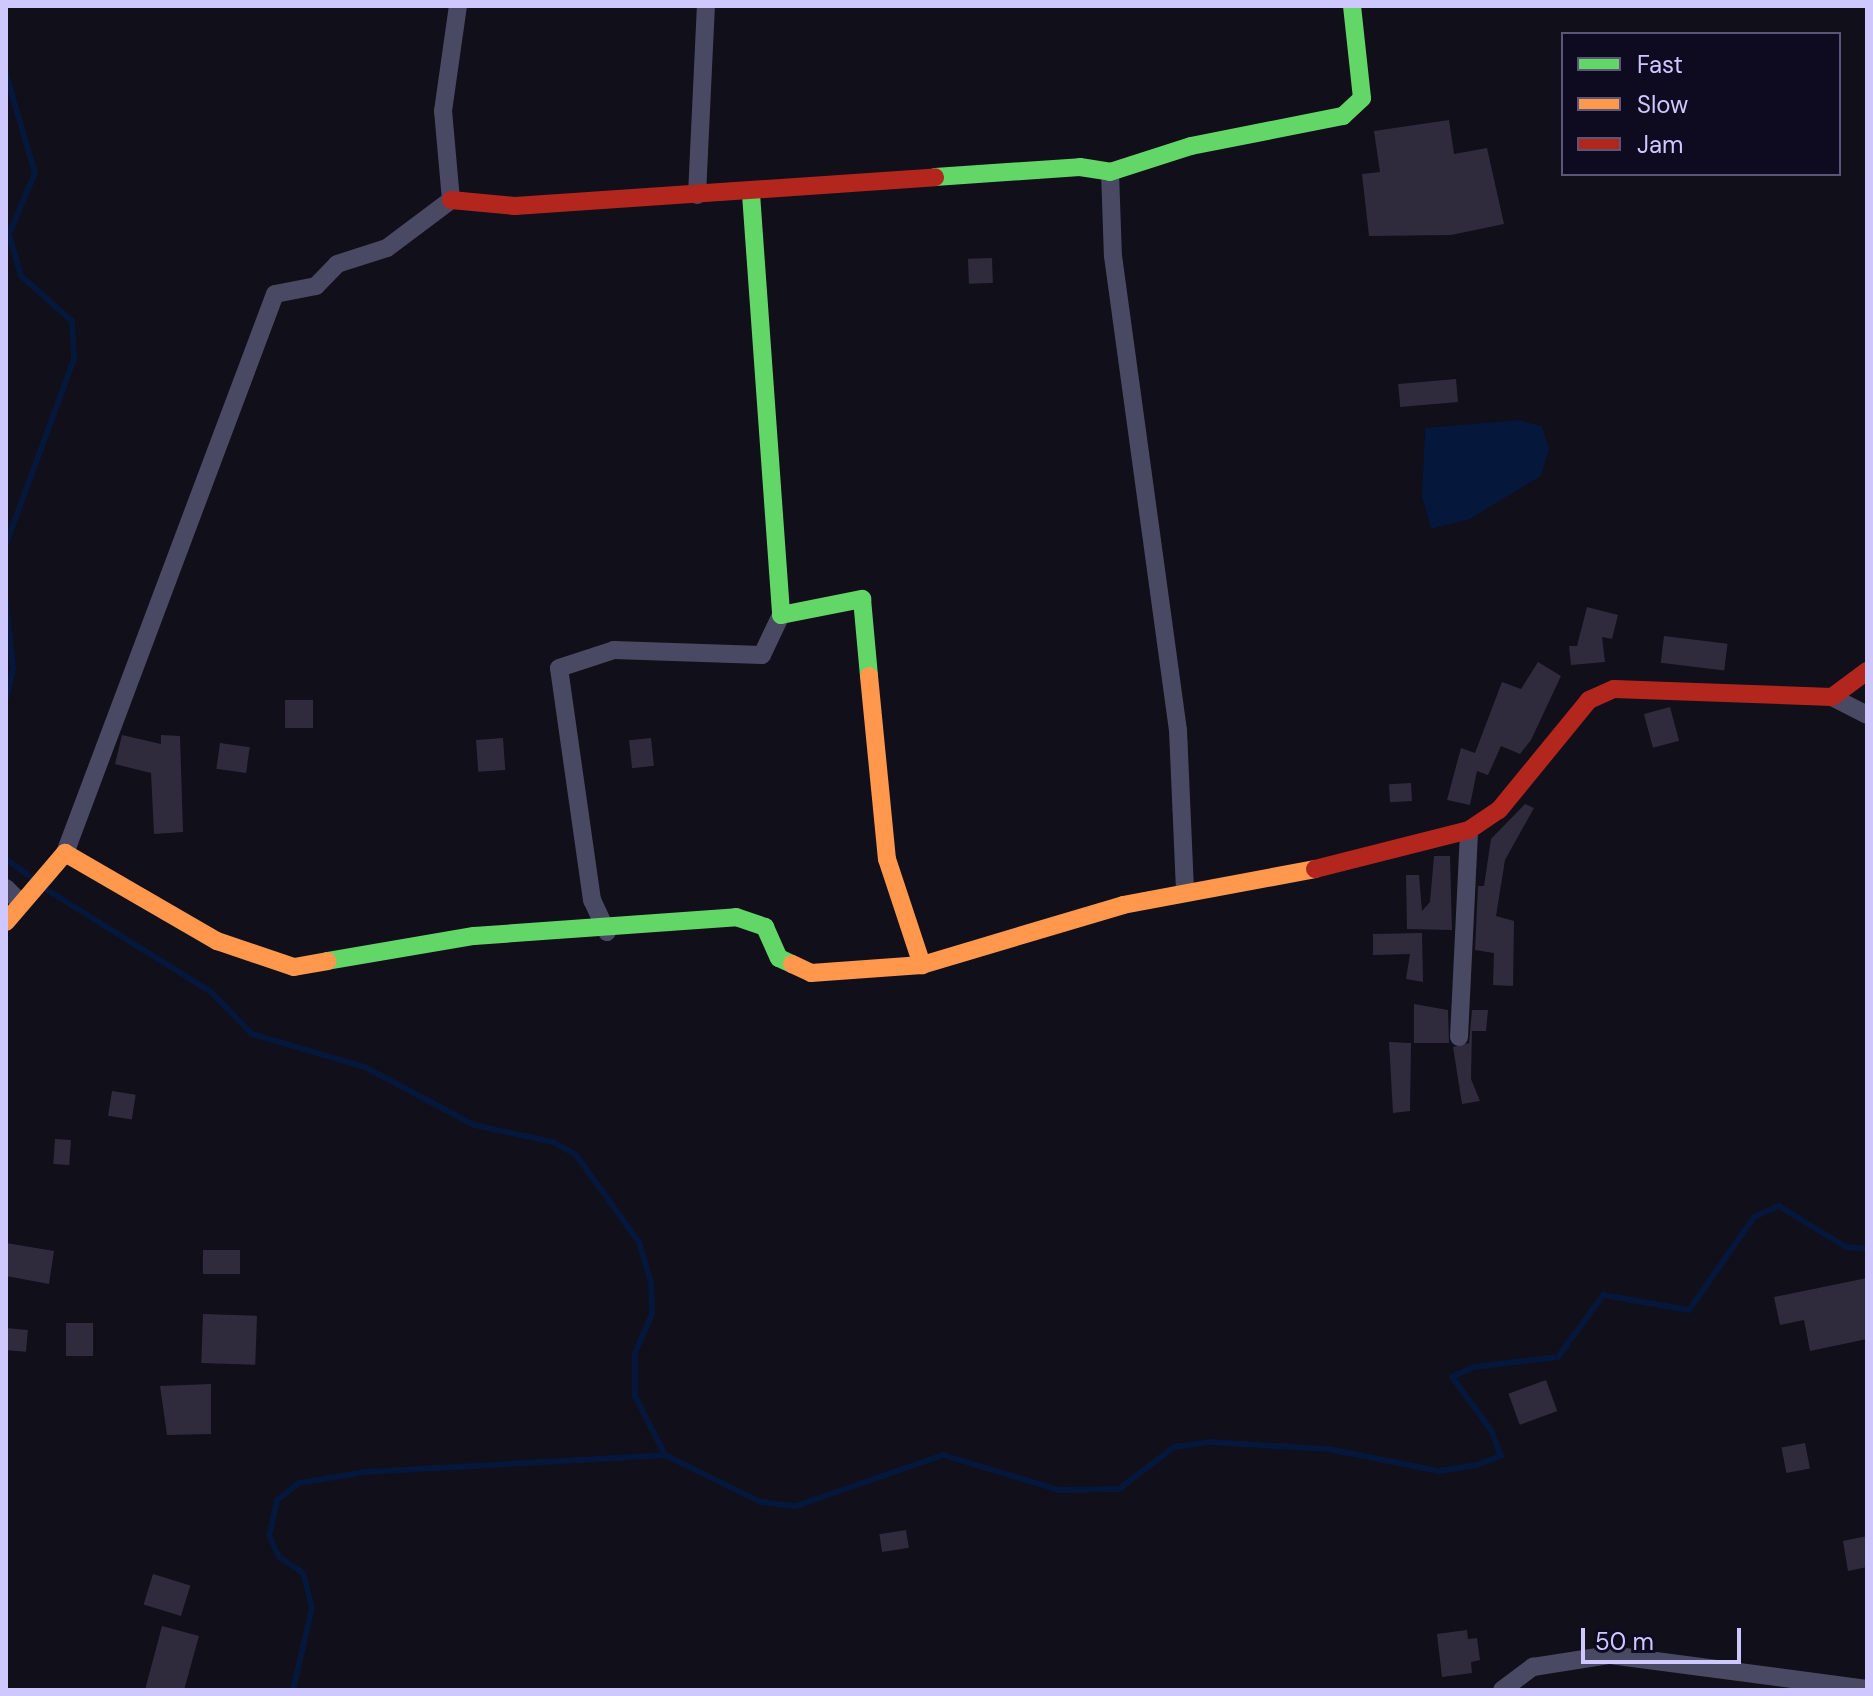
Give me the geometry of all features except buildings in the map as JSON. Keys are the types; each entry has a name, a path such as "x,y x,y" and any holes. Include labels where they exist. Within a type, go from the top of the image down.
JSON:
{"street":[{"path":"451,200 443,111 458,6"},
{"path":"697,195 706,6"},
{"path":"6,922 60,859 275,294 316,286 337,264 387,248 451,200 515,206 751,194 1080,167 1110,172 1191,146 1343,116 1362,98 1352,6"},
{"path":"1110,172 1113,256 1178,730 1185,891"},
{"path":"607,932 592,900 559,668 614,650 762,655 781,615 751,194"},
{"path":"781,615 862,599 887,859 922,965"},
{"path":"1832,697 1867,671"},
{"path":"60,859 217,941 294,967 474,936 607,932 747,917 765,927 792,968 811,973 922,965 1185,891 1265,881 1469,830 1499,810 1589,700 1614,689 1832,697 1867,715"},
{"path":"1459,1037 1469,830"},
{"path":"6,888 24,898"},
{"path":"1502,1690 1533,1667 1610,1655 1867,1689"}],"water":[{"path":"1518,420 1542,426 1549,449 1541,476 1470,519 1431,529 1422,496 1425,428"}],"waterway":[{"path":"6,74 35,173 9,234 21,276 72,321 74,359 6,544"},
{"path":"6,602 13,669 6,699"},
{"path":"6,859 32,878"},
{"path":"44,888 211,992 252,1034 365,1067 474,1125 553,1142 576,1155 639,1242 651,1283 652,1314 635,1353 635,1396 665,1455"},
{"path":"293,1690 312,1608 303,1573 279,1557 269,1536 277,1500 299,1483 365,1472 665,1455 761,1502 796,1506 943,1455 1059,1490 1119,1489 1174,1447 1209,1442 1328,1449 1439,1471 1477,1465 1501,1456 1491,1430 1452,1377 1473,1367 1558,1357 1603,1295 1689,1310 1754,1217 1779,1206 1846,1247 1867,1249"}],"traffic: fast":[{"path":"935,177 1080,167 1110,172 1191,146 1343,116 1362,98 1352,6"},
{"path":"751,194 781,615 862,599 869,676"},
{"path":"327,961 474,936 736,917 765,927 779,958 792,964"}],"traffic: slow":[{"path":"869,676 887,859 922,965"},
{"path":"6,922 65,853 217,941 294,967 327,961"},
{"path":"792,964 811,973 922,965 1123,905 1315,869"}],"traffic: jam":[{"path":"451,200 515,206 935,177"},
{"path":"1315,869 1469,830 1499,810 1589,700 1614,689 1832,697 1867,671"}]}
